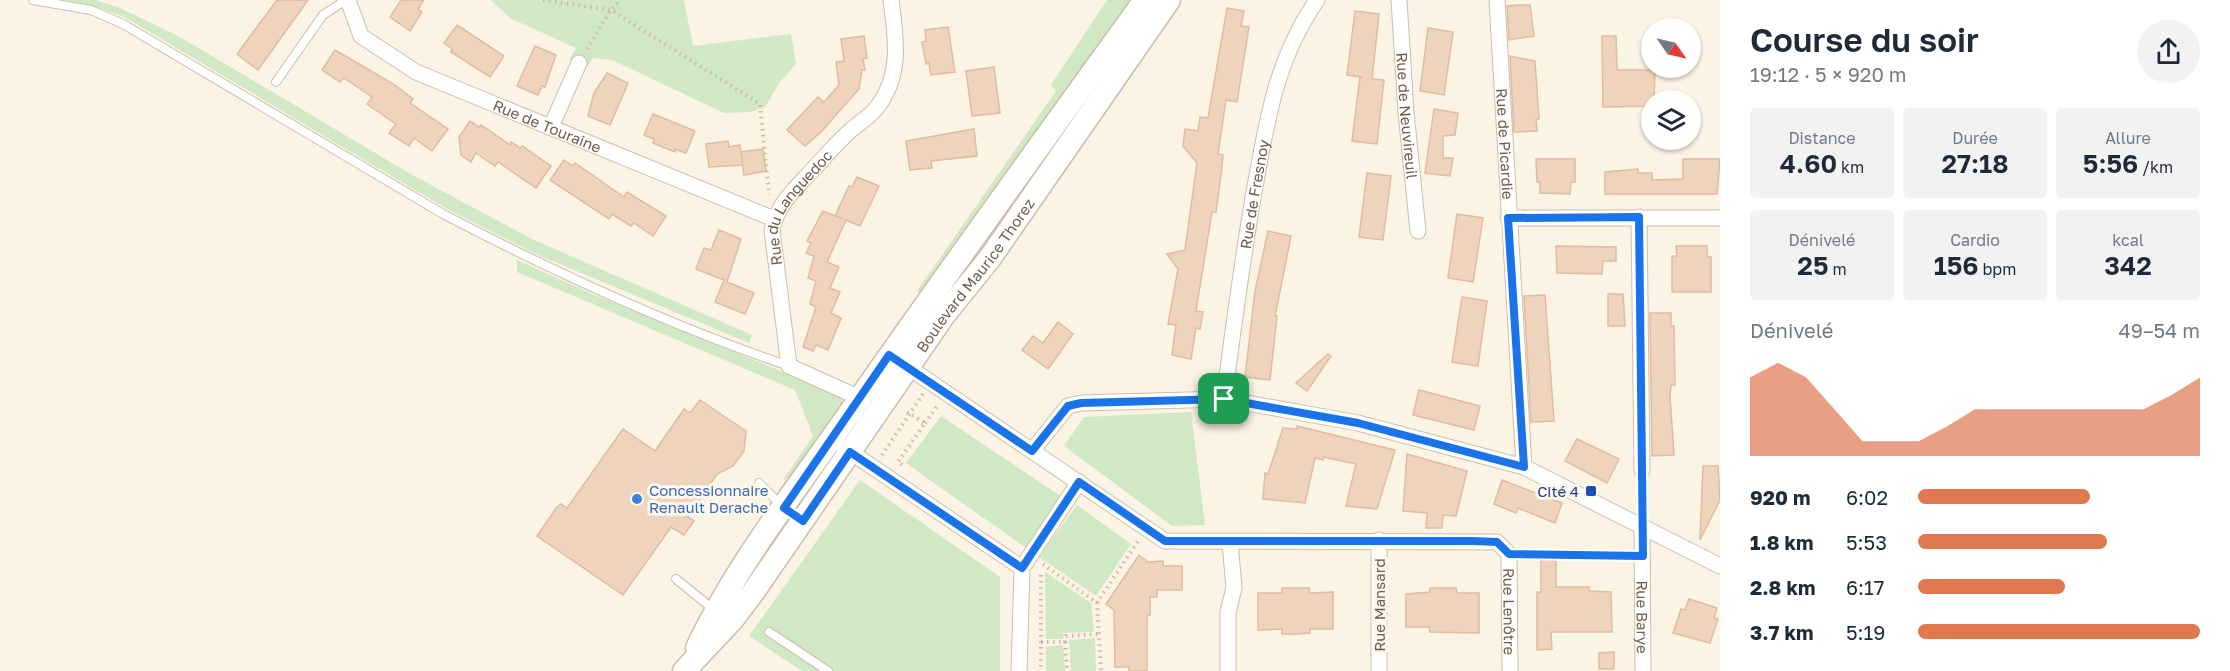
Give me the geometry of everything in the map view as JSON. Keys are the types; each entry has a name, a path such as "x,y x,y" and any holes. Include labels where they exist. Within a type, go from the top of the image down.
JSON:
{"street":[{"name":"Rue de Touraine","path":"347,0 361,36 416,72 774,219"},
{"name":"Rue du Languedoc","path":"789,366 773,250 774,219 785,200 850,130 868,117 886,94 896,64 896,33 891,0"},
{"name":"Boulevard Maurice Thorez","path":"724,615 784,508 831,439 1145,0"},
{"name":"Boulevard Maurice Thorez","path":"687,667 724,615 803,521 944,315 990,258 1169,0"},
{"name":"Rue de Fresnoy","path":"1224,399 1243,256 1270,103 1292,39 1317,0"},
{"name":"Rue de Neuvireuil","path":"1399,0 1406,112 1418,231"},
{"name":"Rue de Picardie","path":"1497,0 1524,467"},
{"path":"550,127 579,63"},
{"path":"1639,217 1642,470"},
{"path":"1508,218 1720,218"},
{"path":"889,355 1165,541 1497,542 1509,554"},
{"path":"789,366 860,398"},
{"path":"1032,451 1064,411 1081,403 1224,399 1358,423 1524,467 1720,566"},
{"path":"831,439 1022,568"},
{"path":"1019,671 1022,568 1079,482"},
{"name":"Rue Barye","path":"1642,525 1643,671"},
{"name":"Rue Mansard","path":"1379,540 1379,671"},
{"path":"1228,671 1228,612 1234,588 1230,542"},
{"name":"Rue Lenôtre","path":"1509,554 1510,671"}],"lane":[{"path":"33,0 90,10 123,24 443,214 489,238 653,312 789,366"},
{"path":"276,82 323,15 347,0"},
{"path":"759,483 784,508 803,521"},
{"path":"676,579 724,615"},
{"path":"769,632 828,671"}],"path":[{"path":"543,0 611,10 760,104 769,197 774,219"},
{"path":"579,63 611,10 620,0"},
{"path":"873,468 930,383"},
{"path":"924,423 937,405 947,411"},
{"path":"1642,470 1642,525"},
{"path":"1096,603 1138,541 1128,535"},
{"path":"1509,554 1643,556"},
{"path":"1041,562 1041,671"},
{"path":"1067,671 1065,636 1098,634"},
{"path":"1041,642 1065,642"}],"green space":[{"path":"67,0 95,0 120,8 178,36 414,176 534,240 752,335 749,343 536,254 447,209 126,18 100,8"},
{"path":"491,0 684,0 693,46 791,34 796,64 779,83 765,107 751,112 724,113 612,60 593,58 587,67 569,60 576,48 510,18"},
{"path":"1107,0 1136,0 923,294 917,291 1056,91 1051,85"},
{"path":"517,260 592,294 840,395 844,409 798,477 783,480 813,436 795,390 517,272"},
{"path":"1191,412 1205,525 1172,526 1064,446 1084,417"},
{"path":"941,416 1062,497 1026,548 906,463"},
{"path":"860,480 1000,577 1000,671 802,671 749,636"},
{"path":"1077,505 1131,544 1096,596 1039,557"},
{"path":"1045,572 1091,603 1094,632 1064,633 1063,639 1046,639"},
{"path":"1095,638 1096,671 1071,671 1069,640"},
{"path":"1063,645 1065,671 1046,671 1046,647"}],"building":[{"path":"277,0 308,0 258,70 237,54"},
{"path":"401,0 424,0 418,9 422,12 410,31 390,17"},
{"path":"1530,5 1534,36 1509,40 1507,6"},
{"path":"1227,8 1244,11 1241,26 1249,27 1237,102 1226,100 1218,154 1223,155 1216,212 1212,212 1196,311 1203,312 1200,329 1196,328 1191,359 1172,355 1176,325 1168,324 1178,269 1167,254 1185,250 1197,163 1183,146 1185,129 1198,131 1200,117 1208,118"},
{"path":"1355,11 1379,14 1372,79 1384,80 1377,144 1352,141 1360,77 1362,77 1347,75"},
{"path":"457,25 504,56 490,77 451,52 452,49 444,43"},
{"path":"948,27 955,72 931,75 929,63 926,64 922,42 926,41 925,30"},
{"path":"1428,28 1453,32 1444,95 1420,91"},
{"path":"864,36 867,58 863,59 865,70 862,70 859,89 822,131 805,146 787,130 818,97 824,102 839,85 836,62 844,61 841,39"},
{"path":"1602,36 1616,36 1617,70 1641,70 1641,78 1655,78 1654,90 1641,90 1641,106 1603,107"},
{"path":"535,46 556,55 545,87 542,86 538,95 517,86"},
{"path":"335,50 395,85 413,99 410,103 448,129 432,151 414,138 409,146 389,133 396,124 367,104 372,97 344,78 340,82 322,70"},
{"path":"1510,56 1535,61 1539,119 1536,119 1537,131 1514,132"},
{"path":"994,67 1000,113 972,116 966,71"},
{"path":"607,73 628,83 610,125 588,116 594,93"},
{"path":"1434,109 1458,113 1455,135 1443,136 1443,158 1453,158 1450,176 1425,173"},
{"path":"653,114 695,131 686,153 675,149 675,152 653,143 654,139 644,135"},
{"path":"470,121 479,127 481,125 510,145 511,142 520,148 522,146 551,166 536,188 498,162 495,166 476,153 471,162 461,155 459,137"},
{"path":"974,129 977,156 931,161 932,168 910,170 906,141"},
{"path":"728,141 729,147 740,145 743,165 709,167 706,144"},
{"path":"763,149 766,171 744,175 741,152"},
{"path":"1536,159 1575,159 1575,182 1571,182 1570,194 1540,193"},
{"path":"1683,159 1720,159 1717,194 1605,194 1605,172 1638,169 1638,173 1652,173 1652,180 1683,179"},
{"path":"564,160 573,166 575,163 624,197 627,192 666,216 653,236 634,223 631,226 612,214 609,219 550,180"},
{"path":"1367,173 1391,176 1383,240 1359,237"},
{"path":"857,177 879,186 860,226 846,220 827,262 839,267 830,288 840,292 831,313 841,318 828,350 816,345 813,351 803,347 816,307 810,304 816,281 808,278 814,256 806,253 811,243 807,241 823,211 835,216 849,186 852,187"},
{"path":"1457,214 1483,218 1473,282 1448,278"},
{"path":"719,230 741,239 727,282 754,293 745,314 715,302 724,280 696,269 704,248 711,250"},
{"path":"1268,231 1291,236 1275,316 1277,316 1270,380 1245,377 1255,291"},
{"path":"1556,246 1616,247 1616,261 1603,261 1602,274 1557,273"},
{"path":"1676,246 1707,246 1707,257 1711,257 1711,292 1672,292 1672,256 1677,256"},
{"path":"1608,294 1623,294 1625,326 1608,326"},
{"path":"1545,295 1554,421 1531,422 1524,296"},
{"path":"1462,297 1487,301 1478,366 1452,362"},
{"path":"1650,313 1671,313 1671,326 1674,326 1675,385 1671,385 1670,397 1674,455 1652,456"},
{"path":"1058,322 1073,334 1048,369 1022,350 1033,336 1043,343"},
{"path":"1328,354 1331,356 1307,391 1296,383"},
{"path":"1419,390 1480,406 1474,430 1413,415"},
{"name":"Concessionnaire Renault Derache","path":"700,400 746,431 744,451 733,466 717,474 688,517 694,521 684,535 671,527 623,595 537,536 557,507 561,504 567,508 623,429 655,451 684,409 690,413"},
{"path":"1297,426 1395,450 1377,509 1346,506 1356,464 1323,457 1323,460 1315,458 1305,503 1263,499 1265,473 1268,474 1283,428 1297,429"},
{"path":"1577,439 1619,459 1607,483 1565,461"},
{"path":"1407,454 1467,471 1456,516 1443,515 1442,528 1426,528 1427,513 1403,511"},
{"path":"1703,466 1718,466 1720,500 1700,540"},
{"path":"1502,480 1562,503 1555,523 1518,508 1516,513 1494,504"},
{"path":"1139,555 1148,562 1163,561 1163,566 1182,566 1182,590 1157,590 1157,597 1150,597 1150,615 1147,615 1147,671 1129,671 1129,667 1115,667 1114,610 1106,604"},
{"path":"1541,560 1556,560 1556,587 1589,587 1589,591 1611,592 1612,632 1551,632 1552,649 1537,650 1537,592 1541,592"},
{"path":"1282,588 1309,588 1310,593 1333,592 1333,629 1310,629 1310,633 1297,634 1282,634 1282,629 1258,630 1258,593 1282,593"},
{"path":"1430,588 1456,588 1457,593 1479,593 1479,633 1430,632 1429,627 1406,627 1406,594 1430,592"},
{"path":"1689,599 1717,608 1714,618 1718,619 1710,643 1673,633 1681,609 1685,610"},
{"path":"1614,652 1614,669 1599,669 1599,653"}],"place":[{"name":"Cité 4","path":"1591,491"},
{"name":"Concessionnaire Renault Derache","path":"637,499"}],"route":[{"path":"1639,217 1643,556 1509,554 1497,542 1473,541 1165,541 1079,482 1022,568 850,452 803,521 784,508 889,355 1032,451 1068,406 1081,403 1224,399 1358,423 1524,467 1508,218 1639,217"}]}
